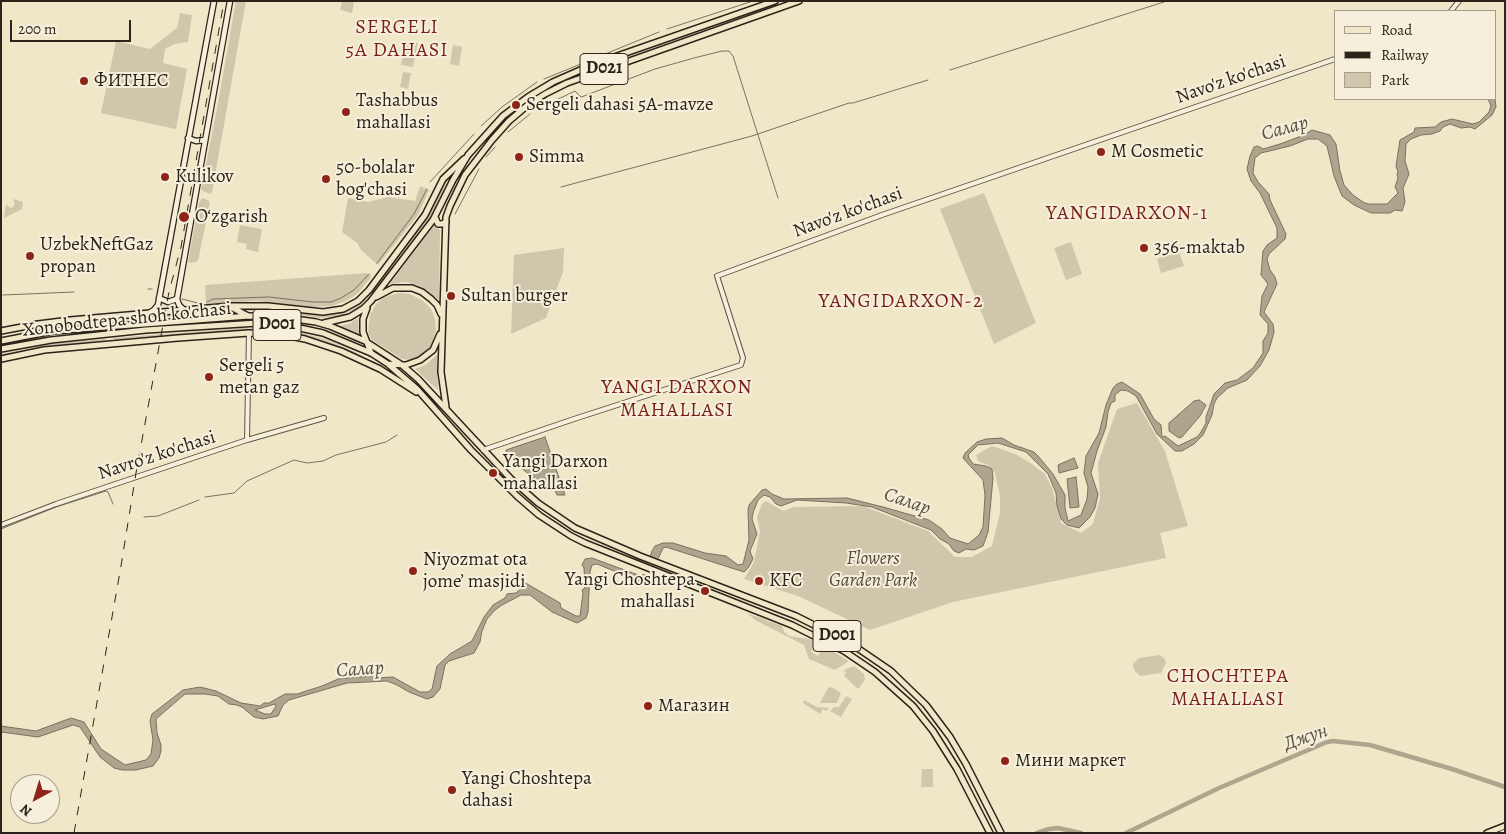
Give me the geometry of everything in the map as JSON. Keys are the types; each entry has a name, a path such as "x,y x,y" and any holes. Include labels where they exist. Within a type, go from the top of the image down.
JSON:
{"main road":[{"path":"146,313 156,309 159,298 214,1"},
{"path":"186,310 179,305 177,299 230,1"},
{"name":"D021","path":"316,322 330,323 347,319 360,312 371,301 435,217 468,155 504,116 528,97 566,76 618,55 775,1"},
{"name":"D021","path":"446,407 441,372 446,222 450,206 470,167 509,121 532,102 556,88 621,63 799,1"},
{"path":"665,39 664,44 668,47"},
{"path":"618,55 622,59 621,63"},
{"path":"188,138 196,141 205,140"},
{"path":"1,331 46,322 231,306 268,306 323,312 340,309 356,302 369,290 422,220 443,179 468,155"},
{"path":"435,217 438,224 446,222"},
{"name":"D021","path":"371,353 363,332 363,319 371,301 390,289 401,287 412,288 425,294 435,303 440,312 442,322 438,341 430,353 416,362 402,365 388,364"},
{"path":"159,298 168,302 177,299"},
{"path":"231,306 248,316"},
{"name":"Xonobodtepa shoh ko'chasi","path":"1,341 29,335 73,330 248,316 281,317 316,322 365,341"},
{"name":"Xonobodtepa shoh ko'chasi","path":"1,349 73,337 249,323 301,328 323,333 371,353"},
{"path":"13,329 29,335"},
{"path":"73,330 76,333 73,337"},
{"path":"1,359 44,350 249,333 290,336 319,342 362,360 412,389 434,406"},
{"path":"101,335 116,344"},
{"name":"D001","path":"365,341 402,365 425,384 511,479 530,497 575,528 589,536 796,616 850,643 891,671 934,715 950,737 1001,833"},
{"name":"D001","path":"371,353 388,364 417,389 471,450 539,515 585,543 792,625 844,651 886,681 923,718 947,750 990,833"},
{"path":"585,543 589,536"},
{"path":"792,625 796,616"},
{"path":"1487,833 1505,826"}],"street":[{"name":"Navo'z ko'chasi","path":"483,450 740,365 743,358 717,276 882,215 1334,59"},
{"path":"247,440 249,333"},
{"name":"Navro'z ko'chasi","path":"1,525 56,504 247,440 324,418"}],"green space":[{"path":"236,1 246,1 212,192 210,194 201,190"},
{"path":"342,1 354,1 352,13 340,10"},
{"path":"180,13 192,15 188,42 175,44 165,49 163,63 187,69 176,129 101,113 116,41 150,49 177,28"},
{"path":"406,41 418,43 413,67 401,65"},
{"path":"453,45 462,47 459,66 450,64"},
{"path":"403,72 411,73 408,89 400,87"},
{"path":"452,172 429,219 374,292 358,308 340,316 321,318 276,312 246,311 242,308 275,309 321,315 339,313 360,303 426,217 443,181"},
{"path":"420,186 429,190 418,215 378,265 361,250 357,243 342,232 348,198 368,202 388,197 415,201"},
{"path":"984,193 1036,323 994,344 940,209"},
{"path":"202,198 210,202 198,261 191,263 188,262 199,203"},
{"path":"13,199 23,202 22,209 4,218 6,204 10,208 13,207 15,204"},
{"path":"240,225 250,227 247,244 237,242"},
{"path":"434,226 440,230 439,301 418,285 406,282 390,284"},
{"path":"250,227 262,229 258,252 246,249"},
{"path":"1071,242 1082,274 1066,280 1054,248"},
{"path":"564,248 563,272 546,318 511,334 514,255"},
{"path":"1179,252 1184,266 1161,273 1157,259"},
{"path":"367,273 372,276 357,294 348,300 332,306 311,307 256,301 206,304 205,285"},
{"path":"399,293 410,294 423,301 431,309 435,319 436,331 430,347 412,360 402,359 372,340 368,332 370,315 376,304 385,297"},
{"path":"231,309 235,311 21,330 34,326 74,322"},
{"path":"358,318 359,334 340,326 351,323"},
{"path":"242,328 287,330 321,338 354,351 394,375 364,358 337,346 321,340 287,333 242,330 116,341 113,338"},
{"path":"104,339 105,341 41,348 1,356 1,354 51,344"},
{"path":"437,355 438,390 415,369 425,365"},
{"name":"Flowers Garden Park","path":"1137,403 1165,451 1188,526 1160,533 1166,558 953,602 870,630 798,596 744,579 754,562 760,531 757,517 762,504 766,501 783,511 794,507 863,506 928,531 955,557 972,557 992,546 1000,513 1000,496 995,473 988,465 978,461 976,455 992,446 1015,454 1045,474 1052,488 1061,523 1081,533 1093,524 1100,498 1098,463 1117,409"},
{"path":"747,613 782,626 784,632 789,636 809,639 817,643 811,652 818,656 824,646 849,661 835,670 809,659 804,645 755,620"},
{"path":"1160,655 1166,663 1161,673 1140,676 1134,670 1133,664 1139,658"},
{"path":"854,666 864,674 865,680 858,689 844,676 846,669"},
{"path":"832,687 841,693 837,703 820,703 828,688"},
{"path":"846,696 852,699 841,717 830,711 834,707 839,707"},
{"path":"804,700 817,707 829,708 827,711 823,709 820,714 803,703"},
{"path":"922,769 933,769 933,787 921,787"}],"shaded area":[{"name":"Салар","path":"1488,100 1495,100 1496,107 1492,115 1475,129 1470,127 1461,128 1450,124 1443,127 1440,131 1411,139 1406,144 1405,161 1409,174 1403,188 1405,202 1402,211 1371,213 1354,205 1342,196 1334,176 1327,146 1318,139 1308,139 1290,146 1261,153 1255,158 1253,173 1269,194 1286,234 1285,239 1269,254 1267,259 1277,284 1264,312 1273,324 1274,332 1269,350 1260,366 1247,380 1228,388 1217,398 1203,435 1194,444 1182,451 1175,451 1157,434 1136,396 1128,391 1121,390 1115,395 1115,401 1111,403 1108,412 1106,427 1091,473 1098,494 1095,508 1090,517 1079,528 1067,525 1061,519 1056,493 1048,474 1026,452 998,443 978,445 968,455 969,458 973,464 992,469 993,478 988,532 983,546 974,550 966,549 959,553 954,551 949,544 940,539 931,530 872,507 846,503 797,500 781,506 776,504 770,497 764,495 758,500 753,513 752,519 757,534 750,551 753,559 744,572 666,547 663,548 651,575 645,581 638,581 597,564 592,565 586,618 577,623 552,612 530,595 521,595 502,605 487,619 480,642 474,653 449,661 445,665 440,689 433,697 427,699 387,681 347,683 289,700 283,705 278,716 263,719 254,717 242,707 229,704 218,696 185,694 156,719 157,733 161,745 159,758 153,766 136,770 114,768 100,757 80,727 73,725 38,737 1,732 1,726 36,731 71,718 84,722 101,749 125,765 146,760 151,754 153,740 150,721 152,714 183,690 200,687 216,691 241,703 260,706 285,694 297,694 338,679 369,676 377,678 393,677 420,692 428,692 432,689 437,666 450,654 472,641 484,617 493,605 505,598 507,594 516,593 523,587 522,581 560,603 561,608 576,616 580,616 582,590 585,588 584,568 582,565 585,559 592,558 641,576 644,574 655,546 663,543 673,543 705,553 726,556 738,565 743,564 749,540 749,505 762,490 766,489 784,499 847,498 883,507 929,520 942,529 950,538 968,544 979,535 983,527 985,495 983,480 963,458 965,453 977,442 986,439 1002,438 1014,445 1034,452 1038,456 1053,474 1065,495 1068,521 1081,515 1087,499 1088,487 1084,473 1086,456 1099,433 1106,405 1113,388 1117,384 1122,382 1140,394 1154,419 1161,425 1162,437 1165,436 1178,446 1197,437 1201,432 1206,423 1206,417 1214,394 1225,383 1237,380 1253,368 1263,353 1263,341 1268,333 1268,324 1260,315 1262,296 1268,284 1261,275 1263,251 1267,245 1277,238 1277,228 1260,193 1251,181 1247,169 1254,147 1258,146 1263,149 1304,135 1312,130 1330,135 1336,144 1344,185 1363,202 1368,204 1387,204 1398,193 1395,187 1398,178 1396,166 1400,140 1414,132 1415,128 1435,127 1441,122 1452,119 1473,124 1479,122 1489,112 1491,106","holes":["275,704 276,706 271,714 265,714 255,710"]},
{"path":"1199,400 1206,405 1200,416 1182,437 1179,438 1169,431 1169,423 1194,401"},
{"path":"545,437 565,495 557,495 551,482 548,489 508,456 506,450"},
{"path":"1074,458 1078,468 1059,473 1058,465"},
{"path":"1076,477 1079,507 1070,508 1067,479"}],"pier":[{"path":"648,555 660,559 652,577 642,573"}],"waterway":[{"path":"667,29 753,1"},
{"path":"950,70 1167,1"},
{"path":"544,79 659,32"},
{"path":"546,105 575,91 581,97 655,69 722,51 729,51 733,56 778,198"},
{"path":"561,187 752,136 849,103 928,80"},
{"path":"481,126 502,107 537,82"},
{"path":"508,132 530,114"},
{"path":"430,182 474,134"},
{"path":"486,157 495,147"},
{"path":"455,214 479,169"},
{"path":"377,263 414,214 427,189"},
{"path":"207,302 213,299 269,297 331,302 354,290 369,274"},
{"path":"3,295 74,292"},
{"path":"182,299 198,303"},
{"path":"205,497 234,493 247,481 294,460 307,463 323,461 336,455 386,442 397,435"},
{"path":"1,529 56,507 106,491 113,504"},
{"path":"144,517 158,516 199,500"},
{"name":"Джун","path":"1126,833 1219,788 1333,741 1370,745 1505,787"},
{"name":"Джун","path":"1037,833 1058,828 1081,833"}],"railway":[{"path":"74,833 136,473 169,292 181,247 224,1"}],"place":[{"name":"ФИТНЕС","path":"84,81"},
{"name":"Sergeli dahasi 5A-mavze","path":"516,105"},
{"name":"Tashabbus mahallasi","path":"346,112"},
{"name":"M Cosmetic","path":"1101,152"},
{"name":"Simma","path":"519,157"},
{"name":"Kulikov","path":"165,177"},
{"name":"50-bolalar bog'chasi","path":"326,179"},
{"name":"O‘zgarish","path":"184,217"},
{"name":"356-maktab","path":"1144,248"},
{"name":"UzbekNeftGaz propan","path":"30,256"},
{"name":"Sultan burger","path":"451,296"},
{"name":"Sergeli 5 metan gaz","path":"209,377"},
{"name":"Yangi Darxon mahallasi","path":"493,473"},
{"name":"Niyozmat ota jome’ masjidi","path":"413,571"},
{"name":"KFC","path":"759,581"},
{"name":"Yangi Choshtepa mahallasi","path":"705,591"},
{"name":"Магазин","path":"648,706"},
{"name":"Мини маркет","path":"1005,761"},
{"name":"Yangi Choshtepa dahasi","path":"452,790"}],"district":[{"name":"SERGELI 5A DAHASI","path":"397,40"},
{"name":"YANGIDARXON-1","path":"1127,214"},
{"name":"YANGIDARXON-2","path":"901,302"},
{"name":"YANGI DARXON MAHALLASI","path":"677,400"},
{"name":"CHOCHTEPA MAHALLASI","path":"1228,688"}]}
